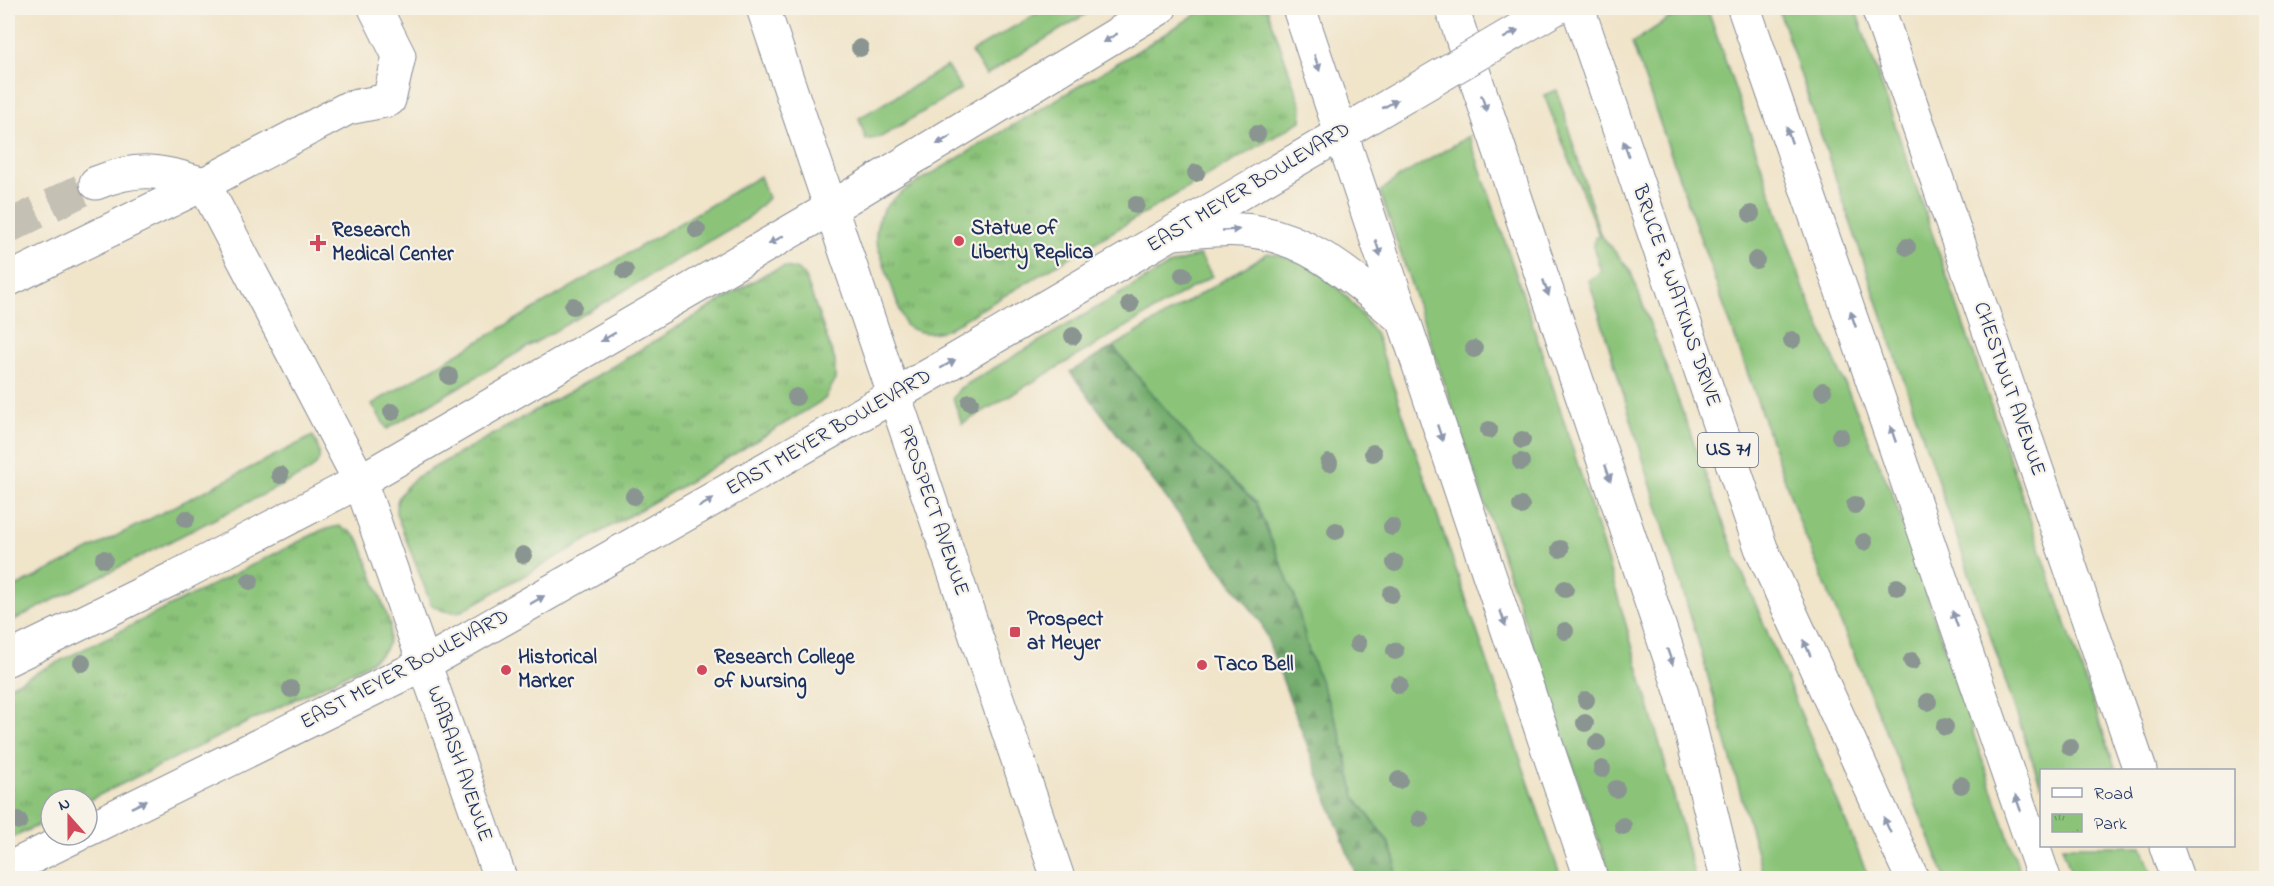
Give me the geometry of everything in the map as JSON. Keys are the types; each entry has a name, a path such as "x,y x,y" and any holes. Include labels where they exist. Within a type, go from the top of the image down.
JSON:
{"main road":[{"path":"8,280 204,184 348,108 389,99 399,56 375,8"},
{"name":"PROSPECT AVENUE","path":"763,8 1058,879"},
{"path":"8,659 178,576 360,481 831,208 1160,8"},
{"path":"1299,8 1590,879"},
{"path":"1452,8 1682,694 1727,879"},
{"name":"EAST MEYER BOULEVARD","path":"99,824 424,664 893,396 1556,8"},
{"name":"BRUCE R. WATKINS DRIVE","path":"1578,8 1761,548 1912,879"},
{"path":"1744,8 2044,879"},
{"name":"CHESTNUT AVENUE","path":"1878,8 2139,769"},
{"path":"96,183 122,173 142,171 168,173 204,184"},
{"name":"WABASH AVENUE","path":"204,184 360,481 500,879"},
{"path":"1173,233 1241,230 1281,236 1318,254 1401,318"},
{"path":"8,869 53,847"},
{"path":"2166,847 2177,879"}],"green space":[{"path":"1046,8 1096,8 986,75 971,52"},
{"path":"1206,8 1267,8 1302,108 1301,121 946,330 925,333 915,331 905,325 876,241 877,224 887,205 906,189"},
{"path":"1685,8 1707,8 1804,289 1894,498 2022,878 1946,878 1801,526 1632,43"},
{"path":"1778,8 1855,8 2116,769 2040,769 2040,783"},
{"path":"947,66 961,89 881,137 866,140 859,118"},
{"path":"1557,90 1600,234 1630,270 1736,557 1869,878 1764,878 1698,641 1589,280 1601,272 1594,249 1595,237 1599,235 1544,95"},
{"path":"1469,136 1590,505 1645,691 1695,878 1611,878 1380,192 1396,179"},
{"path":"760,176 768,198 747,219 387,429 372,404"},
{"path":"1268,253 1303,263 1318,272 1355,306 1376,335 1561,878 1395,878 1395,858 1388,841 1355,797 1340,732 1309,652 1295,598 1256,503 1198,448 1113,347"},
{"path":"1200,255 1212,276 962,424 953,398 960,388 1169,265"},
{"path":"784,267 796,269 805,276 835,361 835,380 825,399 685,484 462,611 445,611 431,604 396,513 399,498 415,478 590,380 767,273"},
{"path":"1113,347 1198,448 1256,503 1295,598 1309,652 1340,732 1355,797 1387,841 1395,858 1395,878 1357,878 1261,622 1070,372"},
{"path":"313,436 318,447 319,460 308,472 8,623 8,591"},
{"path":"339,526 351,532 360,541 390,624 388,644 379,656 367,664 99,795 99,787 39,787 39,825 8,840 8,687 322,530"},
{"path":"2062,847 2142,847 2153,878 2073,878"}],"tunnel":[{"path":"8,227 96,183"}],"place":[{"name":"Statue of Liberty Replica","path":"959,241"},
{"name":"Research Medical Center","path":"318,243"},
{"name":"Prospect at Meyer","path":"1015,632"},
{"name":"Taco Bell","path":"1202,665"},
{"name":"Historical Marker","path":"506,670"},
{"name":"Research College of Nursing","path":"702,670"}]}
